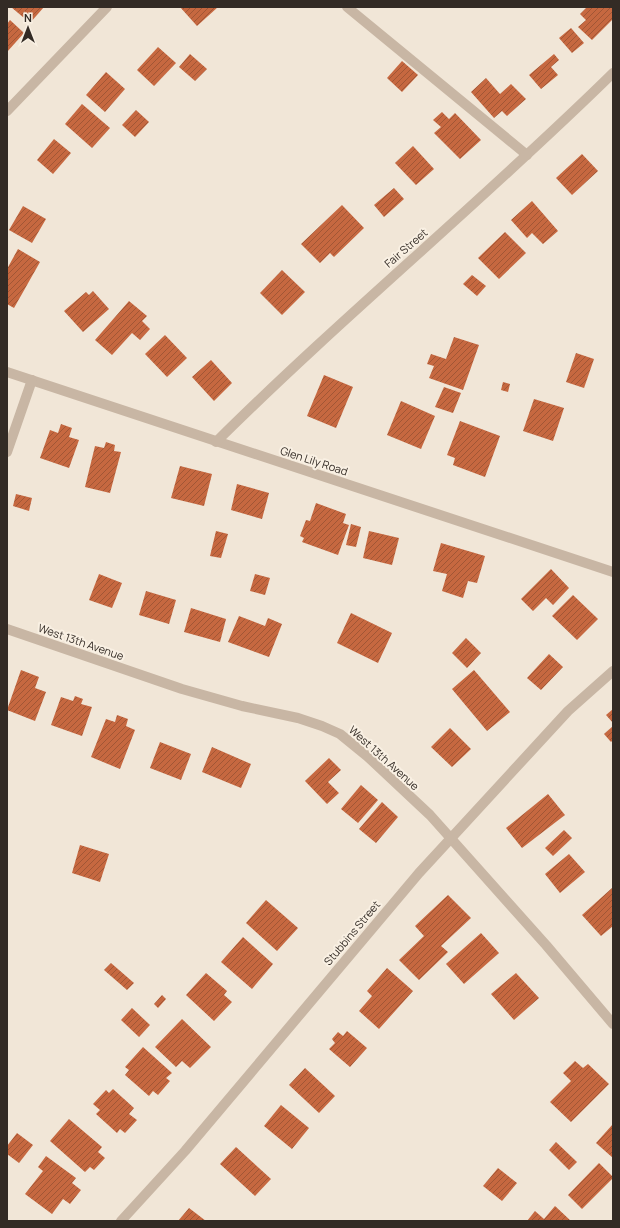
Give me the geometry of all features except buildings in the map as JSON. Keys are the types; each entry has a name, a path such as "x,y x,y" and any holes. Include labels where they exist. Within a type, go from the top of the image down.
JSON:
{"street":[{"path":"7,111 107,7"},
{"path":"347,7 527,155"},
{"name":"Fair Street","path":"216,442 260,398 475,204 613,73"},
{"name":"Glen Lily Road","path":"7,372 613,572"},
{"path":"7,452 32,380"},
{"name":"West 13th Avenue","path":"7,629 182,689 234,704 298,718 340,734 367,756 430,815 546,945 613,1024"},
{"name":"Stubbins Street","path":"121,1221 185,1151 403,891 568,711 613,671"}]}
